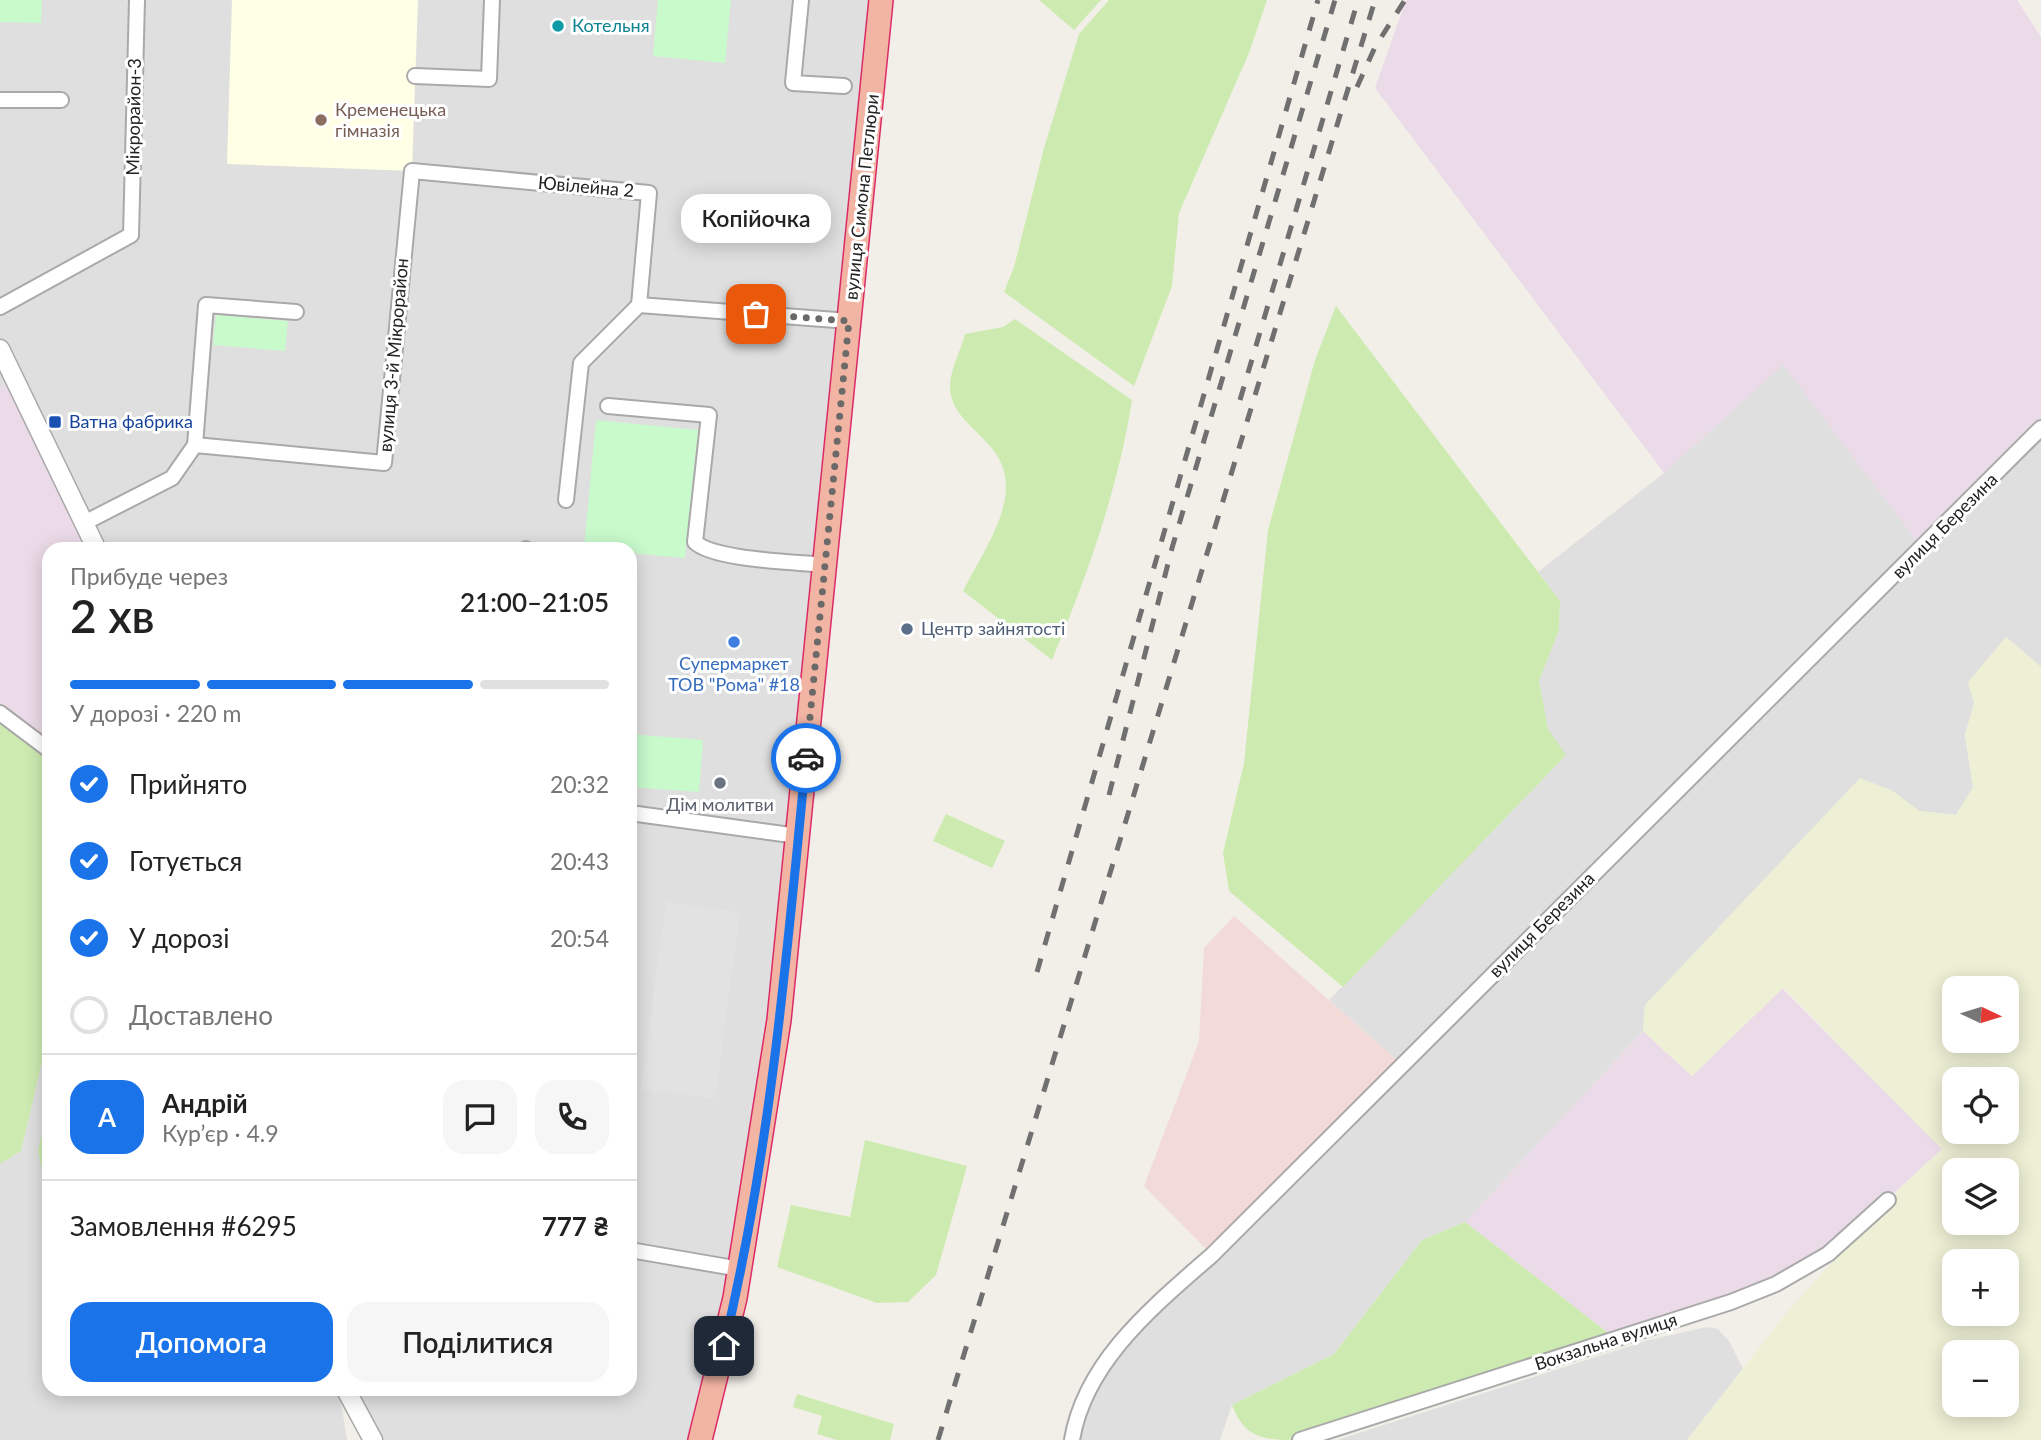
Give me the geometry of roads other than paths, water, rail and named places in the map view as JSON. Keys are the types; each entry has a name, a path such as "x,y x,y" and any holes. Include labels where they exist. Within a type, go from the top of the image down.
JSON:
{"highway":[{"name":"вулиця Симона Петлюри","path":"700,1440 740,1269 779,1020 798,836 815,564 849,321 881,0"}],"street":[{"name":"Мікрорайон-3","path":"0,307 131,235 137,0"},
{"path":"415,76 489,79 492,0"},
{"path":"801,0 793,83 845,86"},
{"path":"0,100 61,100"},
{"name":"Ювілейна 2","path":"412,171 649,193 639,304"},
{"name":"вулиця 3-й Мікрорайон","path":"195,445 384,463 412,171"},
{"path":"566,500 581,363 639,304 849,321"},
{"path":"84,523 172,478 195,445 206,305 296,312"},
{"path":"0,349 93,542"},
{"path":"608,406 709,415 695,542 701,548 737,556 815,564"},
{"name":"вулиця Березина","path":"1072,1440 1076,1416 1096,1375 1146,1312 1212,1255 2041,428"},
{"path":"0,713 42,745"},
{"path":"637,814 798,836"},
{"name":"Вокзальна вулиця","path":"1300,1440 1731,1302 1776,1284 1828,1254 1888,1200"},
{"path":"637,1251 740,1269"},
{"path":"349,1396 373,1440"}],"railway":[{"path":"1037,972 1318,0"},
{"path":"1109,795 1172,548 1335,0"},
{"path":"1240,400 1358,0"},
{"path":"938,1440 1375,0"},
{"path":"1357,87 1375,47 1405,0"}],"place":[{"name":"Котельня","path":"558,26"},
{"name":"Кременецька гімназія","path":"321,120"},
{"name":"Копійочка","path":"756,314"},
{"name":"Ватна фабрика","path":"55,422"},
{"name":"Центр зайнятості","path":"907,629"},
{"name":"Супермаркет ТОВ \"Рома\" #18","path":"734,642"},
{"name":"Дім молитви","path":"720,783"}]}
